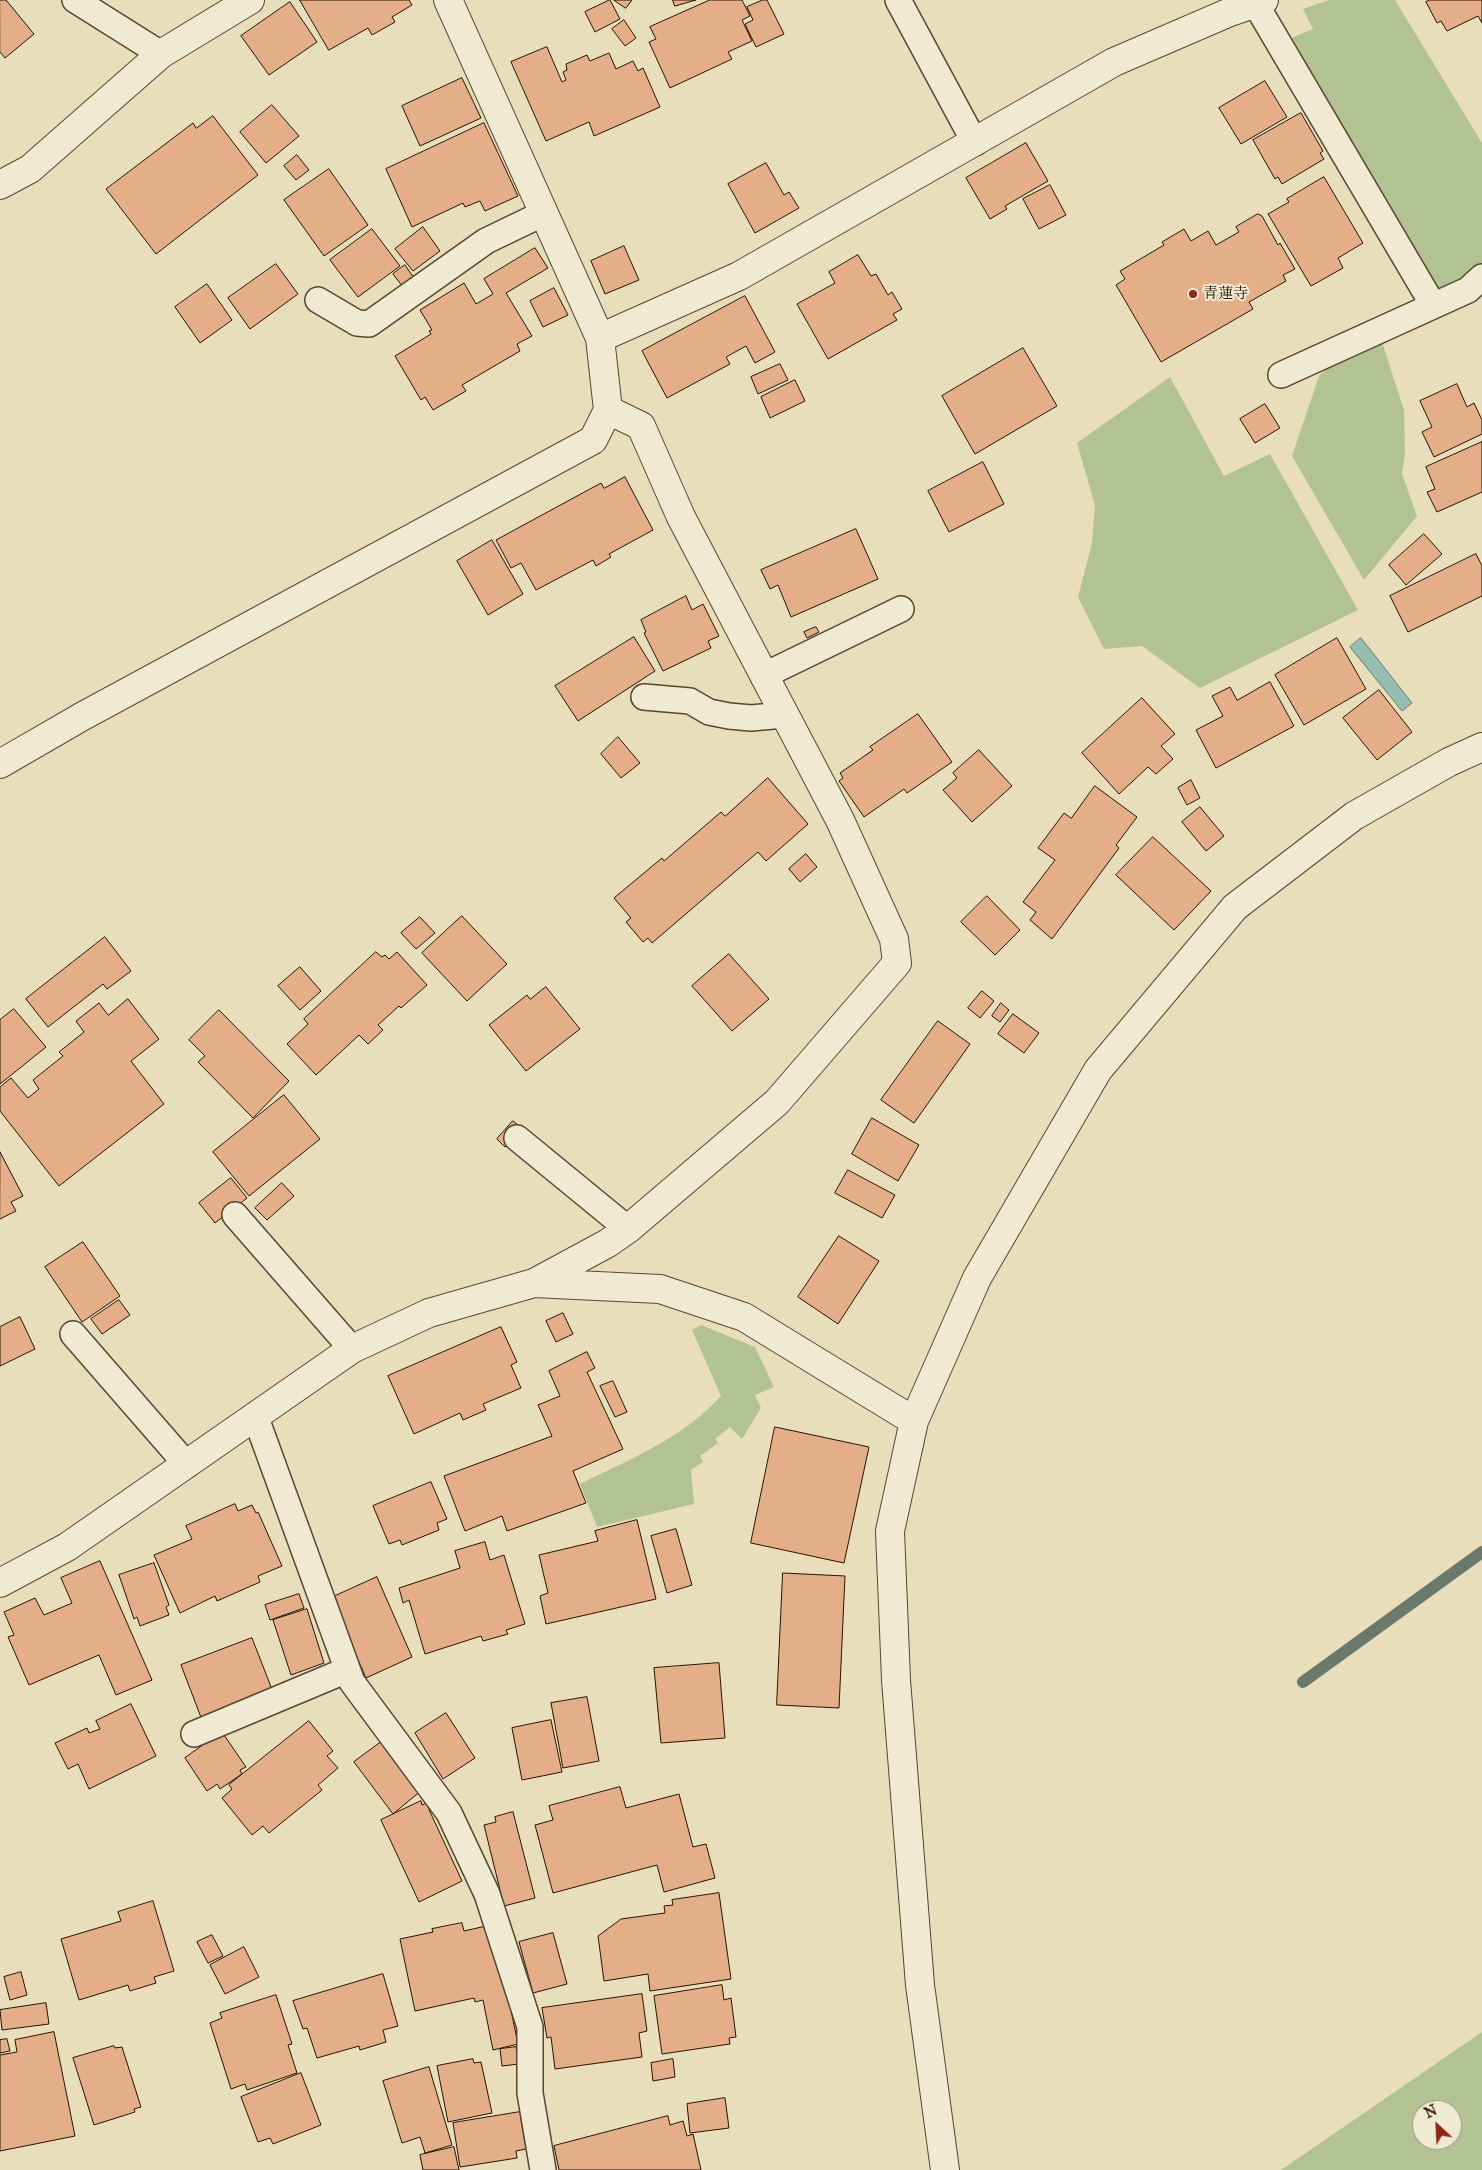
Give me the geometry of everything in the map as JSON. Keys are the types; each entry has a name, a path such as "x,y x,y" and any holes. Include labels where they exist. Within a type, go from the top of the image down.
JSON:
{"street":[{"path":"0,185 30,169 160,54 250,0"},
{"path":"0,764 83,716 593,440 608,410 600,338 448,0"},
{"path":"600,338 739,276 1114,62 1260,1"},
{"path":"0,1582 67,1547 256,1418 352,1349 428,1313 534,1283 608,1243 628,1229 777,1102 897,963 894,938 840,820 763,676 682,517 641,426 608,410"},
{"path":"945,2170 920,1985 896,1680 890,1531 914,1421 978,1278 1098,1070 1235,906 1354,816 1449,762 1482,747"},
{"path":"534,1283 660,1289 744,1317 914,1421"}],"lane":[{"path":"75,0 160,54"},
{"path":"898,0 975,143"},
{"path":"1260,1 1433,306"},
{"path":"318,300 357,323 369,324 486,241 544,213"},
{"path":"1281,375 1468,290 1482,276"},
{"path":"763,676 901,609"},
{"path":"644,697 690,701 709,712 729,716 751,718 784,715"},
{"path":"517,1138 628,1229"},
{"path":"235,1215 352,1349"},
{"path":"73,1334 187,1465"},
{"path":"256,1418 352,1682 449,1813 487,1894 530,2027 530,2093 543,2170"},
{"path":"194,1734 347,1670"}],"green space":[{"path":"1329,0 1395,0 1482,143 1482,266 1442,294 1379,197 1289,39 1313,29 1303,9"},
{"path":"1382,342 1404,410 1405,453 1402,474 1417,516 1364,580 1292,456 1319,376 1331,365"},
{"path":"1170,377 1224,476 1270,454 1358,610 1200,688 1142,646 1104,649 1078,597 1092,543 1095,505 1077,443"},
{"path":"701,1325 755,1347 774,1387 755,1395 761,1408 742,1439 730,1427 715,1439 718,1443 700,1456 703,1462 691,1470 694,1504 597,1527 580,1484 636,1457 673,1436 706,1411 721,1396 692,1330"},
{"path":"1482,2032 1482,2170 1281,2170"}],"water":[{"path":"1361,638 1412,703 1402,711 1350,647"}],"building":[{"path":"0,0 6,0 34,34 5,58 0,52"},
{"path":"300,0 409,0 412,5 392,17 395,22 372,35 368,28 329,50"},
{"path":"610,0 620,19 595,32 585,12"},
{"path":"614,0 632,0 626,8"},
{"path":"673,0 696,0 675,6"},
{"path":"710,0 742,0 750,16 742,20 752,41 728,52 732,59 670,88 649,42 656,39 650,27"},
{"path":"767,0 784,34 756,47 745,24 753,20 747,7"},
{"path":"1430,0 1482,0 1482,23 1478,16 1447,31 1441,21 1437,23 1426,2"},
{"path":"290,2 317,42 269,75 241,36"},
{"path":"624,20 636,38 625,46 612,29"},
{"path":"547,47 562,82 566,80 563,72 567,70 566,64 587,55 590,61 609,53 616,69 633,61 638,71 643,68 660,107 594,136 589,122 546,141 511,62"},
{"path":"462,78 481,118 420,146 402,106"},
{"path":"1265,81 1287,117 1241,144 1219,108"},
{"path":"272,105 299,136 266,163 240,132"},
{"path":"1301,113 1323,151 1320,153 1324,159 1282,184 1278,177 1275,179 1253,140"},
{"path":"213,116 258,175 156,254 106,189 193,123 196,128"},
{"path":"484,123 518,196 485,211 480,201 465,207 463,203 412,227 386,169"},
{"path":"1026,143 1048,181 1005,206 1007,209 990,219 966,178"},
{"path":"297,155 309,170 296,180 284,166"},
{"path":"766,163 784,195 789,192 799,208 755,233 728,184"},
{"path":"329,169 368,225 324,256 284,200"},
{"path":"1324,177 1363,243 1338,258 1343,268 1311,286 1268,214 1289,202 1287,199"},
{"path":"1050,185 1066,215 1039,229 1023,199"},
{"name":"青蓮寺","path":"1258,214 1262,216 1278,245 1280,243 1295,269 1283,275 1286,281 1249,302 1253,309 1161,362 1116,285 1125,279 1120,271 1164,245 1162,242 1184,229 1191,241 1208,231 1216,245 1239,232 1236,227"},
{"path":"423,227 440,251 413,271 395,249"},
{"path":"372,229 400,266 358,297 330,260"},
{"path":"624,246 639,280 605,294 591,261"},
{"path":"535,248 548,268 506,293 532,336 517,344 520,351 462,385 466,391 433,410 425,397 421,400 395,356 431,334 429,331 432,330 420,310 464,283 476,304 493,294 484,279"},
{"path":"858,255 871,276 876,274 888,295 892,292 902,309 893,314 897,320 828,359 797,304 835,283 829,272"},
{"path":"276,264 298,294 250,329 228,298"},
{"path":"405,265 414,278 403,287 393,274"},
{"path":"207,284 232,320 200,343 175,307"},
{"path":"554,288 568,315 543,327 530,301"},
{"path":"745,296 775,352 755,363 746,346 726,357 730,364 667,398 642,351"},
{"path":"1023,348 1057,406 975,454 942,396"},
{"path":"780,364 788,380 758,394 751,377"},
{"path":"795,380 805,401 770,418 761,397"},
{"path":"1457,384 1467,407 1474,403 1482,420 1482,434 1434,457 1422,432 1432,427 1420,401"},
{"path":"1265,404 1280,428 1255,443 1240,419"},
{"path":"1482,442 1482,492 1437,512 1427,492 1435,489 1426,467"},
{"path":"983,462 1004,504 949,532 928,491"},
{"path":"625,477 653,530 609,554 611,557 596,566 593,560 536,590 521,563 511,568 496,540 601,483 604,488"},
{"path":"856,529 878,579 791,617 778,585 770,589 761,570"},
{"path":"1424,534 1442,554 1406,585 1389,565"},
{"path":"492,540 523,594 488,615 457,561"},
{"path":"1476,554 1482,566 1482,596 1408,632 1390,596"},
{"path":"686,596 692,610 703,604 719,636 708,641 711,648 663,671 644,633 646,632 641,620"},
{"path":"816,627 819,632 807,638 804,632"},
{"path":"634,637 655,671 578,721 555,686"},
{"path":"1337,638 1366,689 1304,725 1275,675"},
{"path":"1270,682 1294,726 1216,768 1196,730 1223,716 1212,696 1230,687 1237,700"},
{"path":"1379,690 1412,732 1377,760 1343,718"},
{"path":"1142,698 1175,734 1161,746 1173,759 1156,774 1148,767 1119,794 1082,753"},
{"path":"918,714 952,762 907,793 904,789 864,817 839,781 843,778 840,773 873,750 870,747"},
{"path":"618,737 640,763 621,778 601,754"},
{"path":"979,750 1012,786 972,822 943,790 957,778 953,773"},
{"path":"768,778 808,824 766,861 758,852 652,943 648,938 643,942 626,922 631,918 614,898 662,858 664,861 721,812 725,816"},
{"path":"1191,780 1200,798 1187,805 1178,788"},
{"path":"1095,786 1137,817 1116,845 1119,848 1052,939 1030,920 1036,912 1023,902 1055,860 1038,848 1064,813 1071,818"},
{"path":"1200,807 1224,836 1206,851 1182,822"},
{"path":"1153,837 1211,891 1174,930 1116,875"},
{"path":"806,854 817,867 800,882 789,869"},
{"path":"987,896 1020,930 995,955 961,922"},
{"path":"462,916 507,964 467,1001 422,953"},
{"path":"420,917 435,933 416,949 401,933"},
{"path":"105,937 131,971 107,989 103,984 48,1027 26,999"},
{"path":"376,952 382,957 385,955 389,959 397,952 427,985 378,1025 383,1030 368,1044 359,1035 316,1075 287,1044 308,1024 304,1019"},
{"path":"729,954 769,999 732,1031 692,986"},
{"path":"300,967 321,991 300,1010 278,986"},
{"path":"546,987 580,1029 526,1071 489,1025 527,995 530,999"},
{"path":"982,991 994,1001 980,1018 968,1008"},
{"path":"128,999 159,1039 131,1061 164,1104 59,1186 0,1111 0,1087 11,1078 28,1098 39,1089 33,1080 63,1056 59,1052 84,1032 76,1021 99,1003 108,1015"},
{"path":"1001,1003 1009,1010 1000,1022 992,1016"},
{"path":"14,1009 46,1047 0,1084 0,1020"},
{"path":"219,1010 289,1081 253,1118 198,1062 205,1056 189,1040"},
{"path":"1013,1014 1039,1033 1024,1053 998,1034"},
{"path":"938,1021 970,1044 914,1123 881,1100"},
{"path":"284,1095 320,1139 249,1196 213,1152"},
{"path":"872,1118 919,1145 898,1181 852,1154"},
{"path":"513,1121 522,1128 505,1147 497,1139"},
{"path":"0,1152 23,1196 11,1202 16,1211 0,1219"},
{"path":"848,1170 895,1195 882,1218 835,1193"},
{"path":"231,1178 247,1198 215,1223 199,1203"},
{"path":"282,1183 294,1196 267,1220 255,1208"},
{"path":"839,1236 879,1261 838,1324 798,1297"},
{"path":"83,1242 120,1296 82,1322 45,1267"},
{"path":"119,1300 130,1315 102,1334 91,1319"},
{"path":"563,1313 573,1334 556,1342 546,1321"},
{"path":"20,1317 35,1349 0,1366 0,1327"},
{"path":"501,1327 517,1362 511,1365 521,1388 483,1404 486,1410 463,1420 460,1413 414,1434 388,1376"},
{"path":"587,1352 595,1368 587,1372 623,1449 573,1471 586,1503 507,1531 502,1516 465,1531 444,1476 552,1436 538,1405 560,1396 549,1371"},
{"path":"613,1381 627,1412 615,1417 600,1386"},
{"path":"775,1427 869,1447 844,1563 751,1543"},
{"path":"431,1482 447,1519 437,1523 439,1530 402,1545 400,1540 389,1544 373,1506"},
{"path":"235,1504 238,1511 252,1505 256,1513 258,1512 282,1566 258,1576 260,1582 217,1601 215,1596 180,1613 154,1555 192,1539 186,1526"},
{"path":"637,1520 656,1599 546,1624 540,1596 548,1593 539,1555 598,1541 595,1531"},
{"path":"676,1529 692,1585 667,1593 651,1536"},
{"path":"485,1542 490,1560 504,1555 525,1624 506,1630 508,1634 483,1641 481,1636 425,1654 409,1600 403,1603 399,1588 460,1568 455,1551"},
{"path":"100,1561 152,1680 116,1695 99,1655 29,1685 8,1637 14,1635 4,1612 35,1598 44,1615 72,1603 61,1578"},
{"path":"154,1563 169,1605 166,1607 169,1615 140,1626 137,1617 134,1619 119,1575"},
{"path":"783,1573 845,1576 839,1708 777,1705"},
{"path":"377,1577 412,1657 366,1678 331,1598"},
{"path":"299,1594 304,1608 270,1620 265,1605"},
{"path":"307,1609 324,1663 291,1675 273,1620"},
{"path":"252,1638 273,1692 202,1720 181,1665"},
{"path":"719,1663 725,1738 661,1743 654,1668"},
{"path":"587,1697 599,1761 563,1768 551,1703"},
{"path":"131,1704 156,1756 89,1789 78,1764 68,1769 55,1743 87,1728 89,1733 100,1729 96,1721"},
{"path":"446,1713 475,1758 443,1779 415,1733"},
{"path":"551,1720 562,1772 522,1780 512,1728"},
{"path":"309,1721 333,1751 327,1756 338,1768 318,1785 322,1790 269,1833 263,1826 252,1835 222,1798 232,1789 229,1785"},
{"path":"222,1732 246,1767 240,1770 242,1774 220,1789 217,1784 207,1791 185,1758"},
{"path":"384,1740 422,1790 393,1814 354,1762"},
{"path":"620,1787 626,1808 679,1794 693,1847 706,1844 715,1878 664,1892 657,1865 553,1893 535,1825 553,1820 549,1806"},
{"path":"421,1801 422,1805 426,1803 462,1881 419,1902 381,1820"},
{"path":"513,1812 535,1898 504,1906 484,1825 496,1822 495,1817"},
{"path":"719,1893 731,1979 650,1991 648,1974 604,1981 598,1936 621,1919 665,1913 664,1906 673,1905 672,1900"},
{"path":"153,1901 174,1971 154,1977 156,1983 130,1991 128,1985 79,2000 61,1939 121,1921 118,1912"},
{"path":"462,1923 464,1931 486,1926 489,1942 492,1941 499,1953 518,2044 493,2050 483,2000 475,2002 474,1998 415,2011 400,1939 433,1932 432,1929"},
{"path":"553,1933 567,1984 533,1993 519,1942"},
{"path":"212,1935 223,1956 208,1963 197,1942"},
{"path":"244,1947 259,1977 225,1994 210,1965"},
{"path":"21,1972 27,1995 10,2000 4,1977"},
{"path":"383,1974 398,2026 383,2030 386,2042 360,2050 359,2046 317,2058 307,2028 303,2029 293,2001"},
{"path":"722,1985 724,2000 731,1998 736,2037 729,2038 730,2044 662,2054 654,1996"},
{"path":"642,1994 647,2031 639,2033 642,2057 555,2069 551,2037 547,2038 542,2008"},
{"path":"276,1995 292,2044 288,2045 297,2073 247,2090 245,2084 231,2089 210,2023 222,2018 220,2013"},
{"path":"46,2003 49,2024 2,2030 0,2010"},
{"path":"54,2032 75,2136 0,2151 0,2055 17,2052 15,2040"},
{"path":"7,2039 10,2051 0,2053 0,2040"},
{"path":"114,2046 115,2048 122,2047 141,2107 134,2109 135,2112 94,2125 73,2058"},
{"path":"516,2047 519,2064 502,2066 500,2049"},
{"path":"473,2059 474,2063 481,2062 492,2113 448,2122 437,2066"},
{"path":"673,2059 675,2077 653,2081 651,2063"},
{"path":"429,2067 452,2145 425,2153 420,2137 402,2143 383,2081"},
{"path":"301,2073 321,2125 273,2144 270,2138 258,2142 241,2097"},
{"path":"725,2098 729,2128 690,2133 687,2104"},
{"path":"520,2112 526,2149 516,2151 517,2158 460,2167 453,2123"},
{"path":"668,2116 670,2125 683,2121 687,2136 693,2134 701,2170 559,2170 554,2146"},
{"path":"454,2147 459,2170 423,2170 420,2155"}],"waterway":[{"path":"1303,1682 1482,1552"}],"place":[{"name":"青蓮寺","path":"1193,294"}]}
